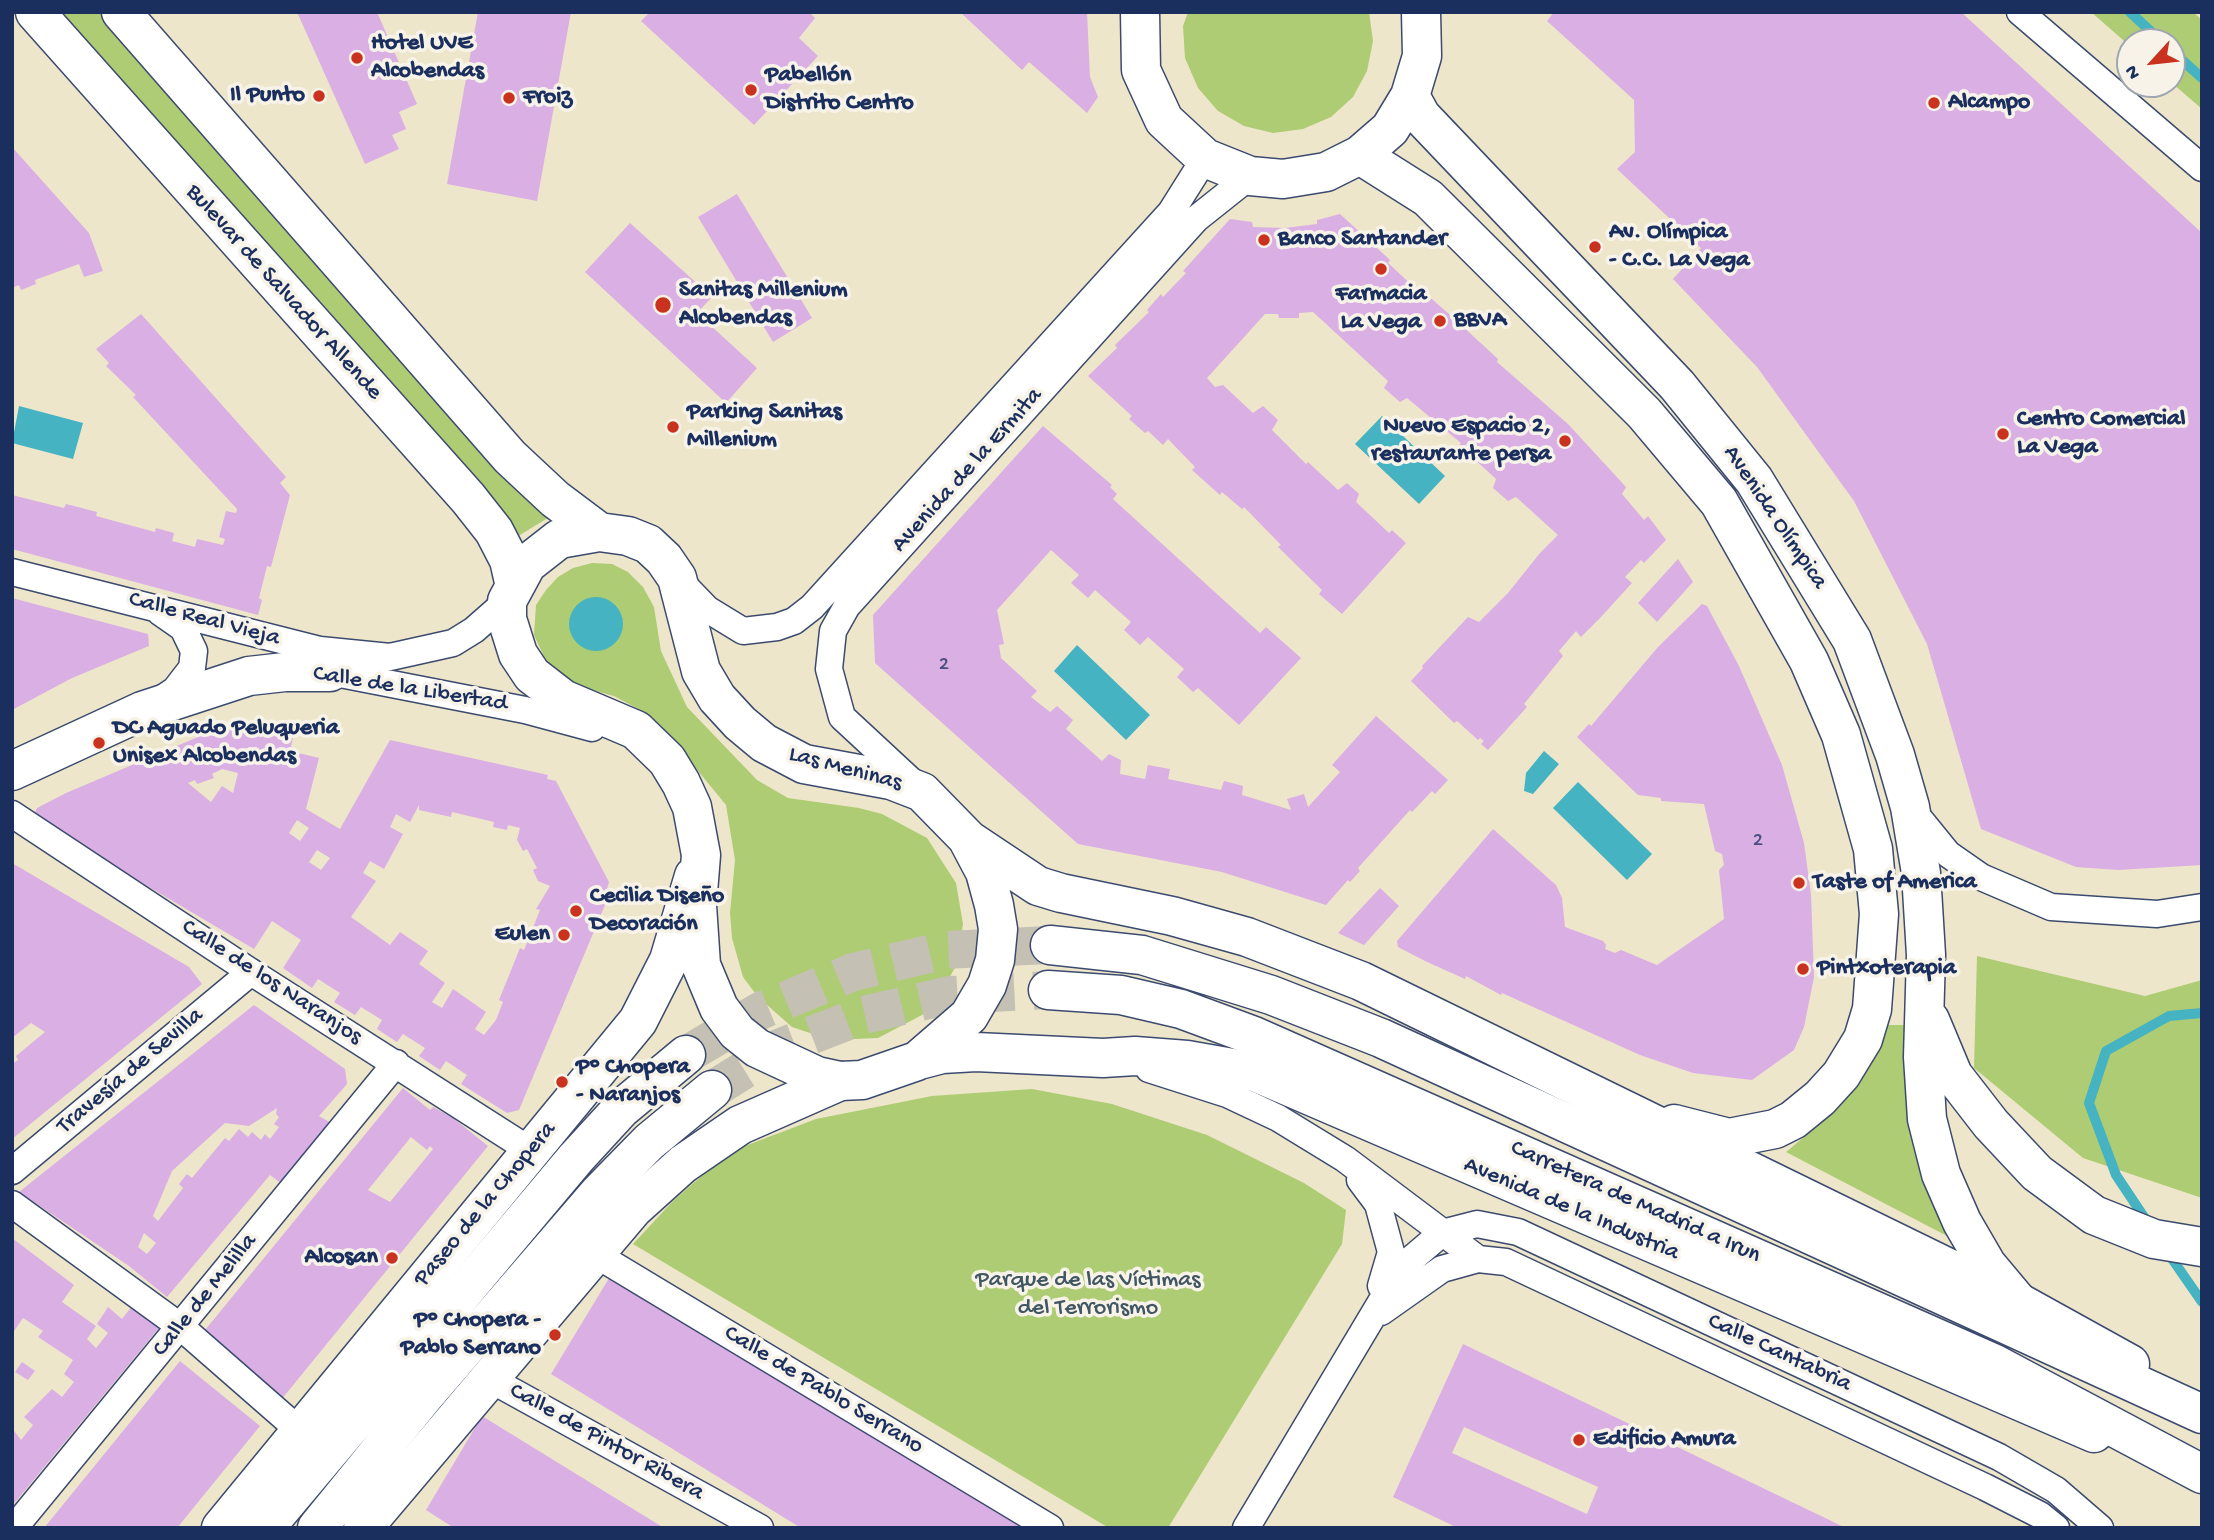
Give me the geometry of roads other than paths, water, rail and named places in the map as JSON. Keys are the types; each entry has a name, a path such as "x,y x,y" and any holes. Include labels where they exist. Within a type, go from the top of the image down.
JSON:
{"main road":[{"name":"Bulevar de Salvador Allende","path":"35,12 468,498 494,531 509,560 511,592"},
{"path":"121,12 510,457 555,499 599,531"},
{"path":"1140,12 1141,70 1164,120 1205,158 1250,176 1283,179 1326,172 1360,155 1390,129 1410,96 1422,57 1421,12"},
{"name":"Avenida Olímpica","path":"1410,96 1429,125 1677,385 1754,480 1852,640 1884,722 1910,807 1921,873 1924,1001"},
{"name":"Avenida Olímpica","path":"1360,155 1428,198 1644,413 1719,502 1809,661 1841,735 1872,849 1879,914 1872,1009 1863,1039 1841,1075 1821,1098 1793,1120 1775,1129 1729,1138 1692,1130 1621,1106"},
{"name":"Las Meninas","path":"599,531 628,536 648,544 664,559 677,578 701,671 717,698 740,723 764,743 804,765 891,780 922,792 967,838 985,872 994,905 998,929 995,960 986,985 969,1016 917,1061 873,1077 840,1081 790,1066 757,1048 737,1032 719,1008 699,954 697,905 701,855 692,807 681,783 667,760 636,730 563,699 532,675 512,638 511,592 527,564 545,547 559,539 599,531"},
{"name":"Calle de la Libertad","path":"12,771 142,711 249,676 285,672 330,672"},
{"path":"967,838 1038,886 1172,916 1234,934 1361,981 2018,1302 2202,1405"},
{"name":"Paseo de la Chopera","path":"221,1528 638,1021 658,987 701,855"},
{"name":"Carretera de Madrid a Irun","path":"1050,945 1142,955 1271,995 1381,1038 2202,1414"},
{"name":"Carretera de Madrid a Irun","path":"1048,990 1121,995 1181,1009 1254,1036 1993,1363 2202,1475"},
{"path":"1924,1001 1936,1040 1953,1075 1991,1124 2037,1174 2094,1215 2154,1239 2202,1247"},
{"path":"1924,1001 1923,1057 1927,1119 1941,1174 1987,1265 2018,1302"},
{"name":"Avenida de la Industria","path":"917,1061 942,1054 976,1052 1103,1058 1135,1056 1187,1060 1255,1072 1979,1385 2202,1475"},
{"path":"265,1528 576,1158 621,1109 686,1055"},
{"path":"363,1528 633,1209 683,1164 740,1125 840,1081"},
{"path":"317,1528 425,1395 600,1192 649,1142 712,1090"}],"street":[{"path":"2020,12 2202,168"},
{"name":"Avenida de la Ermita","path":"677,578 707,609 743,631 777,627 793,621 812,607 1171,212 1205,158"},
{"name":"Avenida de la Ermita","path":"922,792 858,736 842,717 829,669 832,631 847,606 1196,219 1250,176"},
{"name":"Calle Real Vieja","path":"12,572 320,650 390,657 453,643 474,630 511,592"},
{"path":"142,711 175,690 192,668 194,651 183,628 153,607"},
{"name":"Calle de la Libertad","path":"330,672 525,710 599,730 659,762 681,783"},
{"path":"1910,807 1948,855 1981,877 2052,907 2157,914 2202,907"},
{"name":"Calle de los Naranjos","path":"12,814 251,972 531,1151"},
{"name":"Travesía de Sevilla","path":"12,1171 251,972"},
{"name":"Calle Cantabria","path":"1103,1058 1174,1076 1227,1094 1278,1118 1345,1159 1478,1259 1506,1262 1985,1487 2040,1515 2056,1528"},
{"name":"Calle de Melilla","path":"14,1528 396,1063"},
{"path":"1246,1528 1371,1319 1391,1252 1378,1204 1345,1159"},
{"path":"12,1204 181,1327 300,1431"},
{"name":"Calle Cantabria","path":"1371,1319 1402,1266 1442,1233 1477,1224 1518,1232 1999,1457 2056,1490 2100,1528"},
{"name":"Calle de Pablo Serrano","path":"595,1254 1050,1528"},
{"path":"1371,1319 1442,1269 1478,1259"},
{"name":"Calle de Pintor Ribera","path":"488,1378 756,1527"}],"water":[{"path":"19,406 83,423 73,459 12,443"},
{"path":"1382,416 1445,476 1419,504 1355,444"},
{"path":"596,597 615,605 623,624 615,643 596,651 577,643 569,624 577,605"},
{"path":"1077,645 1150,715 1126,740 1054,671"},
{"path":"1544,751 1559,764 1533,794 1524,791 1526,773"},
{"path":"1578,782 1652,854 1627,880 1553,808"}],"waterway":[{"path":"2130,12 2147,28"},
{"path":"2186,64 2202,78"},
{"path":"2148,1223 2116,1175 2089,1103 2106,1051 2169,1016 2202,1013"},
{"path":"2168,1253 2202,1302"}],"tunnel":[{"path":"686,1055 760,1011 853,972 946,950 1050,945"},
{"path":"712,1090 781,1047 864,1015 950,995 1048,990"}],"place":[{"name":"Hotel UVE Alcobendas","path":"357,58"},
{"name":"Pabellón Distrito Centro","path":"751,90"},
{"name":"Il Punto","path":"319,96"},
{"name":"Froiz","path":"509,98"},
{"name":"Alcampo","path":"1934,103"},
{"name":"Banco Santander","path":"1264,240"},
{"name":"Av. Olímpica - C.C. La Vega","path":"1595,247"},
{"name":"Farmacia La Vega","path":"1381,269"},
{"name":"Sanitas Millenium Alcobendas","path":"663,305"},
{"name":"BBVA","path":"1440,321"},
{"name":"Parking Sanitas Millenium","path":"673,427"},
{"name":"Centro Comercial La Vega","path":"2003,434"},
{"name":"Nuevo Espacio 2, restaurante persa","path":"1565,441"},
{"name":"DC Aguado Peluqueria Unisex Alcobendas","path":"99,743"},
{"name":"Taste of America","path":"1799,883"},
{"name":"Cecilia Diseño Decoración","path":"576,911"},
{"name":"Eulen","path":"564,935"},
{"name":"Pintxoterapia","path":"1803,969"},
{"name":"Pº Chopera - Naranjos","path":"562,1082"},
{"name":"Alcosan","path":"392,1258"},
{"name":"Pº Chopera - Pablo Serrano","path":"555,1335"},
{"name":"Edificio Amura","path":"1579,1440"}],"park label":[{"name":"Parque de las Víctimas del Terrorismo","path":"1088,1295"}]}
